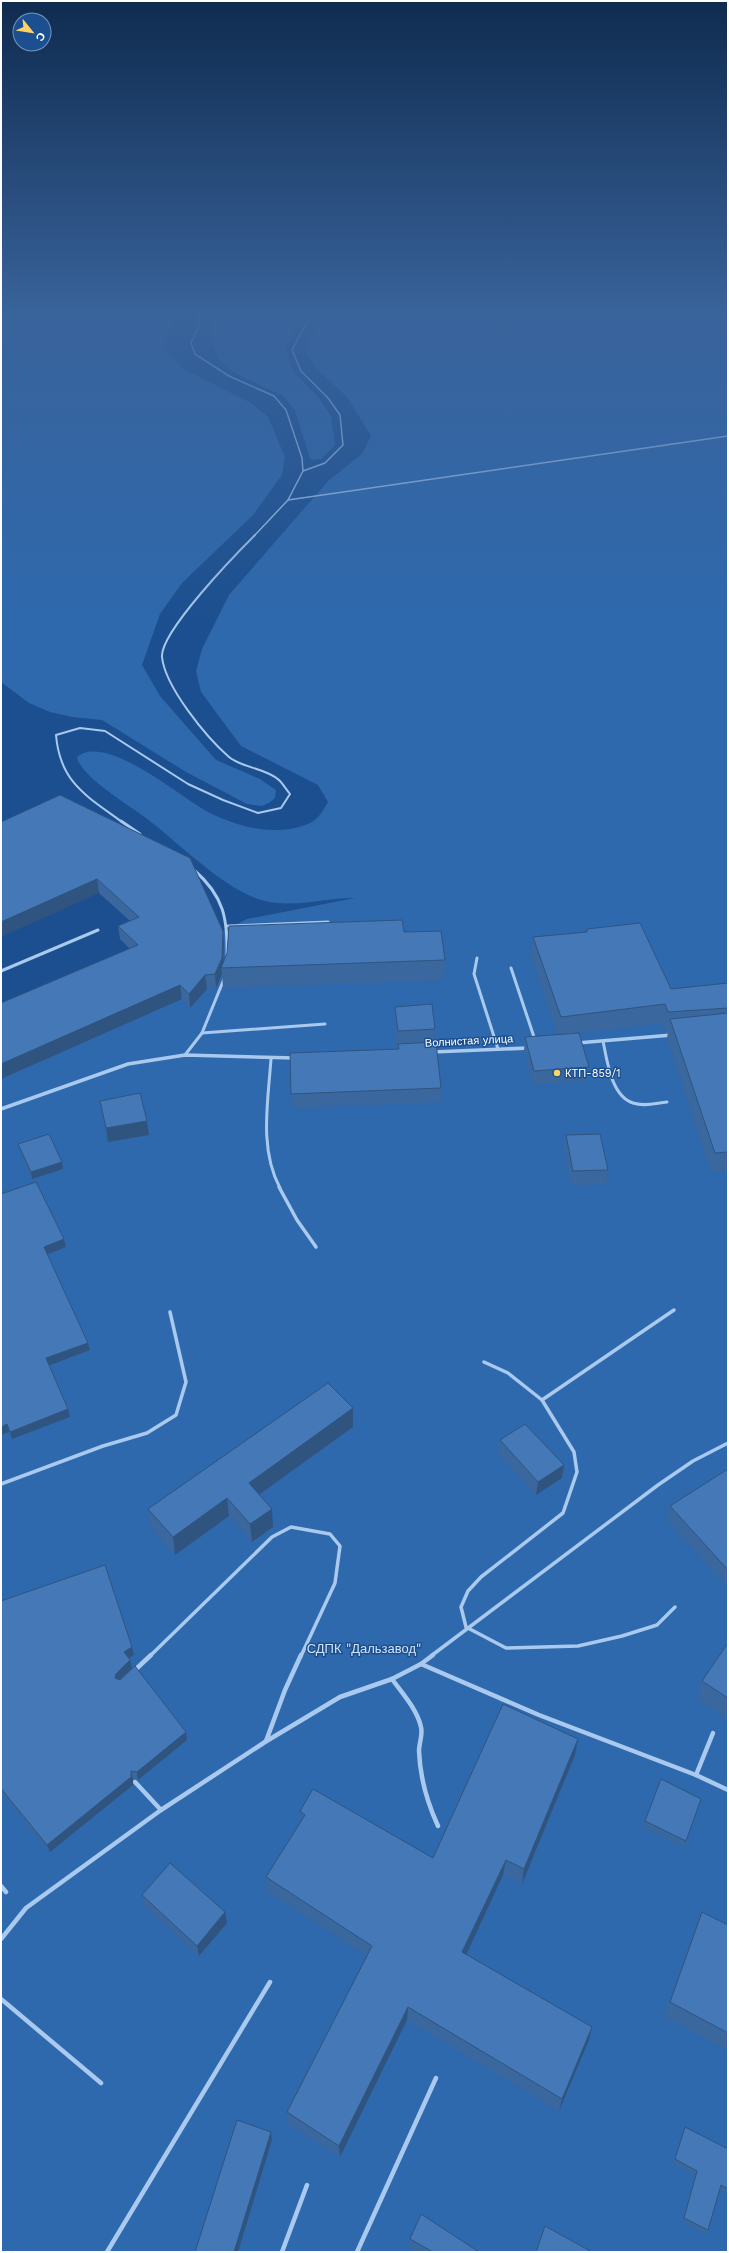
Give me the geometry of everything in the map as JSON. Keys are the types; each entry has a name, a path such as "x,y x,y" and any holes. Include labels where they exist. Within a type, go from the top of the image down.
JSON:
{"street":[{"path":"574,1044 674,1034"},
{"name":"Волнистая улица","path":"428,1052 538,1047"},
{"path":"1,1109 128,1064 186,1055 271,1059 302,1058"}],"lane":[{"path":"143,836 91,797 66,774 57,755 56,735 76,727 90,727 105,731 188,784 223,800 258,813 280,808 290,794 278,779 230,758 196,722 172,684 162,656 169,637 209,584 288,500 303,471 302,458 288,416"},
{"path":"303,471 325,463 342,445 340,416"},
{"path":"288,500 728,436"},
{"path":"192,868 214,890 228,926 226,965"},
{"path":"228,926 328,922"},
{"path":"1,971 98,930"},
{"path":"477,958 474,974 498,1049"},
{"path":"511,968 538,1047"},
{"path":"186,1055 202,1033 226,972"},
{"path":"202,1033 325,1024"},
{"path":"603,1041 618,1091 624,1098 631,1103 642,1105 667,1102"},
{"path":"271,1059 266,1143 274,1179 297,1220 316,1247"},
{"path":"542,1400 674,1310"},
{"path":"1,1484 103,1446 147,1433 176,1415 186,1382 170,1312"},
{"path":"484,1362 508,1373 542,1400 574,1452 577,1472 564,1513 494,1567 468,1590 461,1607 466,1627 506,1648 578,1646 622,1636 657,1625 675,1607"},
{"path":"1,1939 26,1908 161,1810 265,1742 340,1697 392,1679 422,1664 466,1627 526,1586 680,1471 728,1443"},
{"path":"131,1674 272,1537 291,1527 330,1534 340,1546 335,1584 285,1690 265,1742"},
{"path":"422,1664 539,1715 696,1775 728,1790"},
{"path":"392,1679 415,1712 421,1727 419,1745 420,1771 427,1802 438,1826"},
{"path":"696,1775 713,1733"},
{"path":"136,1782 161,1810"},
{"path":"1,1886 6,1892"},
{"path":"107,2252 270,1982"},
{"path":"1,1999 101,2083"},
{"path":"358,2252 436,2078"},
{"path":"282,2252 307,2185"}],"green space":[{"path":"1,416 268,417 285,457 282,475 253,515 182,583 160,614 142,665 160,696 216,760 260,779 276,790 275,798 262,806 247,804 186,772 102,720 72,717 50,712 29,703 1,682"},
{"path":"297,416 331,416 335,445 321,459 312,460 310,458"},
{"name":"СДПК \"Дальзавод\"","path":"359,416 728,416 728,2252 1,2252 1,1045 247,919 355,898 298,903 276,903 250,896 234,888 203,865 159,828 96,781 80,765 77,757 90,752 106,753 124,760 143,770 208,812 228,821 248,827 269,830 290,829 312,822 318,817 328,802 318,785 241,746 201,692 196,671 202,649 229,595 328,481 362,454 371,436"}],"building":[{"path":"60,795 190,858 223,931 222,958 215,974 205,975 189,994 180,985 1,1064 1,1003 138,945 118,926 139,917 97,879 1,922 1,822"},
{"path":"402,920 404,932 441,931 445,960 221,968 227,953 229,926"},
{"path":"640,923 671,989 728,983 728,1008 668,1012 665,1004 561,1017 533,937 587,932 587,929"},
{"path":"432,1004 435,1029 398,1031 395,1007"},
{"path":"728,1013 728,1152 715,1153 670,1019"},
{"path":"579,1033 589,1067 534,1071 525,1037"},
{"path":"436,1042 441,1088 291,1094 290,1053 399,1049 398,1044"},
{"path":"140,1093 147,1121 106,1128 100,1101"},
{"path":"49,1134 62,1162 31,1172 18,1144"},
{"path":"600,1134 608,1170 573,1171 566,1135"},
{"path":"36,1182 64,1239 44,1247 88,1343 46,1358 68,1409 10,1432 7,1424 1,1427 1,1194"},
{"path":"328,1383 353,1408 249,1483 272,1509 250,1524 227,1498 173,1537 148,1509"},
{"path":"525,1424 564,1465 538,1482 500,1440"},
{"path":"728,1469 728,1570 670,1506"},
{"path":"105,1565 132,1647 124,1652 130,1660 116,1674 115,1678 120,1680 135,1666 186,1732 137,1772 131,1771 131,1777 47,1845 1,1788 1,1601"},
{"path":"728,1643 728,1698 702,1681"},
{"path":"503,1704 578,1739 524,1869 506,1860 462,1952 592,2027 562,2099 408,2007 339,2146 287,2112 372,1946 266,1877 305,1815 300,1811 313,1789 433,1858"},
{"path":"661,1779 701,1799 686,1841 645,1821"},
{"path":"170,1863 225,1912 197,1946 142,1895"},
{"path":"702,1912 728,1925 728,2033 670,2002"},
{"path":"237,2120 271,2132 234,2252 195,2252"},
{"path":"685,2127 728,2149 728,2189 721,2185 708,2230 684,2218 697,2171 675,2159"},
{"path":"421,2214 479,2252 433,2252 410,2239"},
{"path":"545,2226 592,2252 536,2252"}],"place":[{"name":"КТП-859/1","path":"557,1073"}]}
